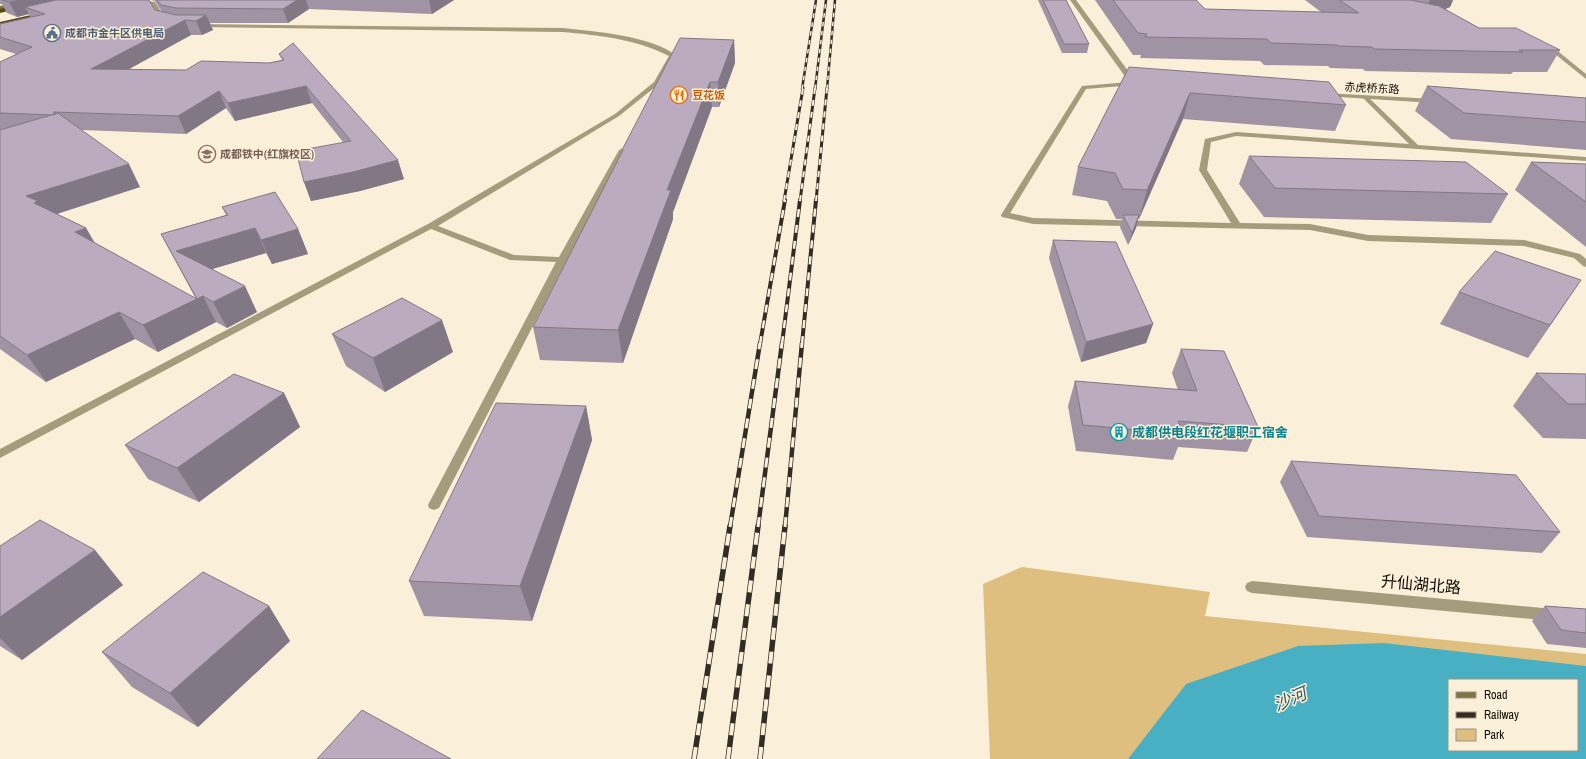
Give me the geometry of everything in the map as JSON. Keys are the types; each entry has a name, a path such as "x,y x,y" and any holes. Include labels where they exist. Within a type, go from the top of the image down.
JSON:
{"highway":[{"path":"0,11 44,2"},
{"path":"0,20 52,11"}],"main road":[{"path":"0,8 38,0"},
{"path":"0,25 52,11"}],"street":[{"path":"144,0 153,4 164,22 170,23"},
{"path":"1073,0 1137,83 1084,87 1005,215 1033,221 1310,227 1368,238 1524,243 1577,256 1586,264"},
{"path":"0,454 431,226 617,115 658,83 672,55 664,50 641,43 592,33 562,30 189,26"},
{"path":"1536,46 1552,49 1586,77"},
{"name":"赤虎桥东路","path":"1319,95 1444,102"},
{"path":"1365,98 1416,147"},
{"path":"1237,225 1202,170 1208,141 1236,134 1586,159"},
{"path":"434,504 562,260 623,150"},
{"path":"431,226 513,258 562,260"},
{"name":"升仙湖北路","path":"1252,587 1570,616"}],"green space":[{"path":"1022,567 1210,592 1205,616 1586,654 1586,759 990,759 983,584"}],"water":[{"name":"沙河","path":"1384,643 1586,666 1586,759 1128,759 1186,684 1298,646"}],"building":[{"path":"2,0 20,0 9,2"},
{"path":"56,0 149,0 155,10 176,15 206,15 196,21 185,20 91,69 186,70 201,61 269,63 284,60 279,54 293,43 398,160 353,172 304,182 296,151 351,141 306,86 228,103 219,91 178,116 53,112 56,114 0,113 0,62 32,47 0,37 0,24 45,14 25,7"},
{"path":"157,0 297,0 283,9 176,8 161,5"},
{"path":"1043,0 1066,0 1089,44 1064,44"},
{"path":"1113,0 1196,0 1205,9 1359,13 1339,0 1411,0 1439,6 1479,28 1516,28 1560,50 1519,50 1523,52 1374,49 1372,47 1271,43 1267,39 1145,37 1147,34 1138,33"},
{"path":"680,38 734,40 718,82 710,82 667,190 671,190 618,330 533,327 622,150"},
{"path":"1129,67 1329,82 1346,105 1190,93 1147,190 1123,189 1115,173 1078,167"},
{"path":"1427,86 1586,98 1586,122 1464,113"},
{"path":"58,113 129,164 26,196 38,201 34,203 86,228 75,232 197,299 143,325 119,312 27,355 0,336 0,130"},
{"path":"1249,156 1466,162 1508,194 1275,188"},
{"path":"1531,162 1586,164 1586,202"},
{"path":"275,192 298,229 261,240 255,228 176,251 245,286 213,302 203,296 197,299 161,234 228,215 222,207"},
{"path":"1123,215 1139,215 1132,233"},
{"path":"1053,240 1116,242 1153,324 1086,342"},
{"path":"1495,251 1581,280 1550,325 1459,292"},
{"path":"402,298 442,320 373,358 332,334"},
{"path":"1181,349 1224,351 1258,427 1178,421 1183,434 1083,425 1075,381 1197,391"},
{"path":"1536,373 1586,374 1586,404 1568,404"},
{"path":"234,374 284,393 177,468 125,445"},
{"path":"496,403 586,406 520,586 409,581"},
{"path":"1291,461 1516,475 1560,532 1319,516"},
{"path":"40,520 95,550 0,617 0,546"},
{"path":"203,572 269,606 170,693 102,652"},
{"path":"1545,606 1586,609 1586,633 1561,630"},
{"path":"362,710 451,759 317,759"}],"railway":[{"path":"802,89 816,0"},
{"path":"815,89 826,0"},
{"path":"827,89 835,0"},
{"path":"784,201 803,88"},
{"path":"800,201 815,88"},
{"path":"816,201 827,88"},
{"path":"760,344 785,200"},
{"path":"782,344 800,200"},
{"path":"802,344 816,200"},
{"path":"730,527 760,343"},
{"path":"758,527 782,343"},
{"path":"785,527 802,343"},
{"path":"694,759 730,526"},
{"path":"728,759 758,526"},
{"path":"760,759 785,526"}],"place":[{"name":"成都市金牛区供电局","path":"52,33"},
{"name":"豆花饭","path":"679,95"},
{"name":"成都铁中(红旗校区)","path":"207,154"},
{"name":"成都供电段红花堰职工宿舍","path":"1119,432"}]}
